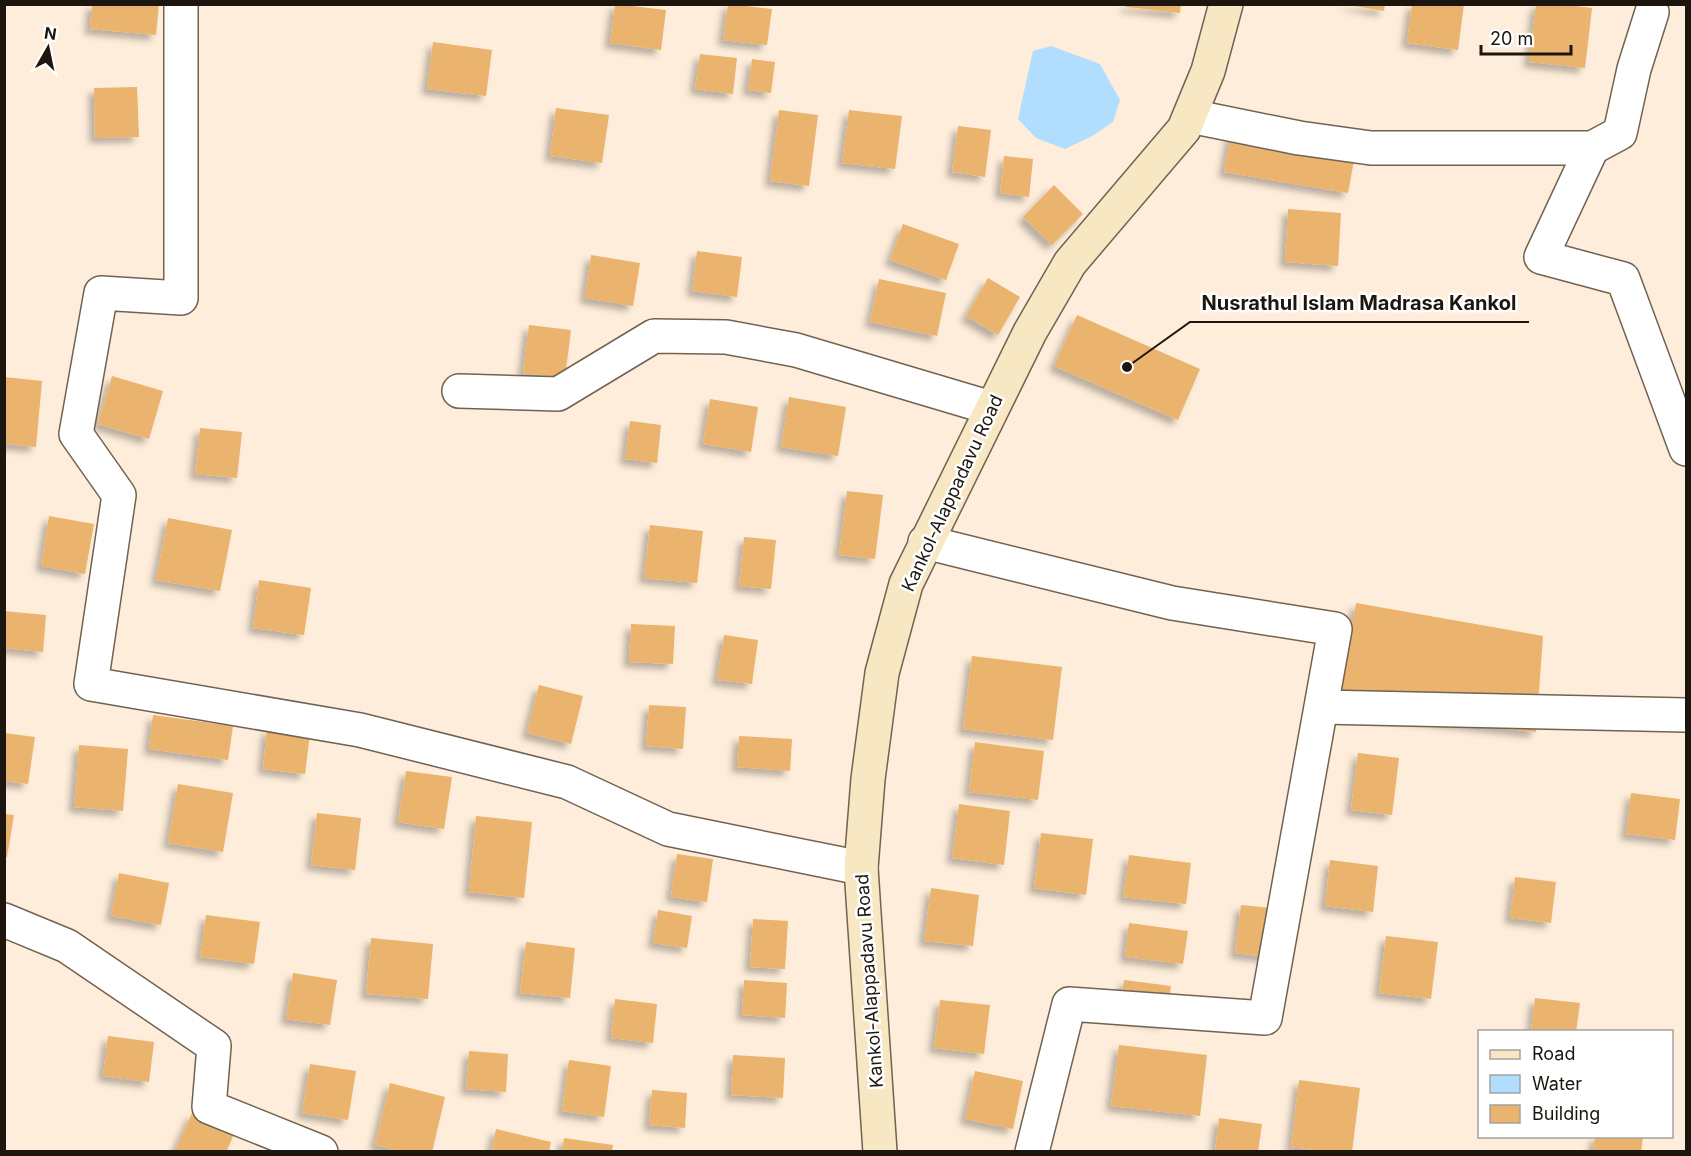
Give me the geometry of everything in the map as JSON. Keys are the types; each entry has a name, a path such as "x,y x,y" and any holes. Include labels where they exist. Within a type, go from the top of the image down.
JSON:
{"main road":[{"name":"Kankol-Alappadavu Road","path":"880,1152 861,868 868,779 882,673 906,584 1030,332 1070,262 1184,129 1208,71 1226,4"}],"street":[{"path":"181,4 181,298 101,293 76,434 119,495 92,684 360,730 567,782 668,828 861,868"},
{"path":"1190,116 1299,138 1371,148 1592,148 1620,133 1634,69 1652,12"},
{"path":"1592,148 1541,257 1623,279 1686,449"},
{"path":"459,390 558,394 654,336 726,337 796,350 992,408"},
{"path":"925,542 1172,603 1335,629 1265,1018 1069,1004 1032,1152"},
{"path":"1322,707 1686,715"},
{"path":"4,920 67,946 214,1046 209,1107 321,1152"}],"water":[{"path":"1051,46 1100,64 1120,100 1113,122 1092,136 1065,149 1036,138 1018,119 1033,51"}],"building":[{"path":"92,4 159,4 156,35 90,29"},
{"path":"615,4 666,10 661,50 610,43"},
{"path":"728,4 772,9 767,45 723,40"},
{"path":"1126,4 1181,4 1180,13 1126,7"},
{"path":"1343,4 1385,4 1384,11"},
{"path":"1412,4 1464,4 1458,50 1407,43"},
{"path":"1536,4 1592,8 1585,68 1529,62"},
{"path":"433,42 492,50 486,96 427,89"},
{"path":"700,54 737,58 733,94 695,89"},
{"path":"752,59 775,62 771,93 748,90"},
{"path":"137,87 139,137 95,138 94,88"},
{"path":"556,108 609,115 602,163 550,156"},
{"path":"779,110 818,115 809,186 770,181"},
{"path":"849,110 902,116 895,169 842,163"},
{"path":"958,126 991,130 985,177 952,172"},
{"path":"1231,134 1355,155 1348,193 1224,172"},
{"path":"1004,156 1033,159 1029,197 1000,193"},
{"path":"1054,185 1083,214 1052,245 1023,217"},
{"path":"1288,209 1341,213 1338,266 1285,262"},
{"path":"903,224 959,244 946,280 890,260"},
{"path":"697,251 742,257 737,297 692,291"},
{"path":"591,255 640,263 633,306 585,298"},
{"path":"988,278 1020,297 998,335 966,316"},
{"path":"879,279 946,293 937,336 870,322"},
{"path":"1077,315 1200,369 1178,420 1054,366"},
{"path":"529,325 571,330 565,378 523,373"},
{"path":"112,376 163,391 149,439 98,424"},
{"path":"4,377 42,381 36,447 4,444"},
{"path":"789,397 846,407 838,456 781,447"},
{"path":"710,399 758,407 751,452 703,444"},
{"path":"630,421 661,425 657,463 625,459"},
{"path":"200,428 242,432 237,478 195,474"},
{"path":"847,491 883,495 875,559 839,555"},
{"path":"49,516 94,524 85,574 41,566"},
{"path":"168,518 232,530 220,591 156,580"},
{"path":"650,525 703,531 697,583 644,578"},
{"path":"744,537 776,540 771,589 739,586"},
{"path":"259,580 311,588 304,635 253,628"},
{"path":"1356,603 1543,636 1536,732 1338,711"},
{"path":"4,611 46,615 43,652 4,648"},
{"path":"631,624 675,626 673,664 629,662"},
{"path":"724,635 758,640 752,684 717,680"},
{"path":"972,656 1062,667 1053,740 963,729"},
{"path":"539,685 583,696 571,744 527,733"},
{"path":"649,705 686,707 683,749 646,746"},
{"path":"153,715 233,726 228,760 149,749"},
{"path":"267,729 310,734 305,774 263,769"},
{"path":"4,733 35,737 28,784 4,781"},
{"path":"739,736 792,739 790,771 737,767"},
{"path":"975,742 1044,751 1038,800 969,792"},
{"path":"79,745 128,749 123,811 74,807"},
{"path":"1358,753 1399,758 1392,815 1351,810"},
{"path":"406,771 452,777 444,829 398,822"},
{"path":"178,784 233,793 223,852 168,843"},
{"path":"1631,793 1680,799 1675,840 1626,834"},
{"path":"959,804 1010,811 1004,865 952,858"},
{"path":"317,813 361,818 355,870 311,865"},
{"path":"5,814 14,815 7,857 5,857"},
{"path":"476,816 532,822 524,898 469,892"},
{"path":"1041,833 1093,839 1086,895 1034,888"},
{"path":"677,854 713,859 707,902 671,897"},
{"path":"1129,855 1191,863 1186,904 1123,897"},
{"path":"1330,860 1378,866 1373,912 1325,906"},
{"path":"119,873 169,883 161,925 111,916"},
{"path":"1515,877 1556,882 1551,923 1510,918"},
{"path":"931,888 979,895 973,946 924,941"},
{"path":"1241,905 1281,909 1275,958 1235,953"},
{"path":"658,910 692,916 687,948 653,943"},
{"path":"206,915 260,922 254,964 200,957"},
{"path":"753,919 788,921 785,969 750,967"},
{"path":"1129,923 1188,931 1183,964 1125,957"},
{"path":"1386,936 1438,942 1431,999 1379,993"},
{"path":"371,938 433,944 428,999 366,994"},
{"path":"526,942 575,948 570,998 520,993"},
{"path":"293,973 337,980 330,1025 286,1019"},
{"path":"744,980 787,983 785,1018 742,1015"},
{"path":"1124,980 1171,986 1166,1023 1119,1017"},
{"path":"1535,998 1580,1003 1576,1030 1531,1030"},
{"path":"615,999 657,1004 653,1043 611,1038"},
{"path":"940,1000 990,1005 984,1054 934,1048"},
{"path":"108,1036 154,1042 149,1082 103,1076"},
{"path":"1119,1045 1207,1055 1200,1116 1111,1106"},
{"path":"469,1051 508,1054 506,1092 466,1089"},
{"path":"733,1055 785,1058 783,1098 731,1095"},
{"path":"569,1060 611,1066 604,1117 562,1111"},
{"path":"310,1064 356,1071 348,1120 302,1113"},
{"path":"975,1071 1023,1081 1013,1129 965,1119"},
{"path":"1299,1080 1360,1088 1352,1152 1291,1147"},
{"path":"390,1083 445,1097 432,1152 402,1152 375,1145"},
{"path":"652,1090 687,1093 685,1128 649,1125"},
{"path":"192,1113 235,1132 226,1152 175,1151"},
{"path":"1219,1118 1262,1124 1258,1152 1215,1152"},
{"path":"496,1129 551,1142 549,1152 491,1152"},
{"path":"564,1138 613,1145 612,1152 562,1152"},
{"path":"1595,1138 1643,1138 1641,1152 1593,1152"}],"place":[{"name":"Nusrathul Islam Madrasa Kankol","path":"1127,367"}]}
